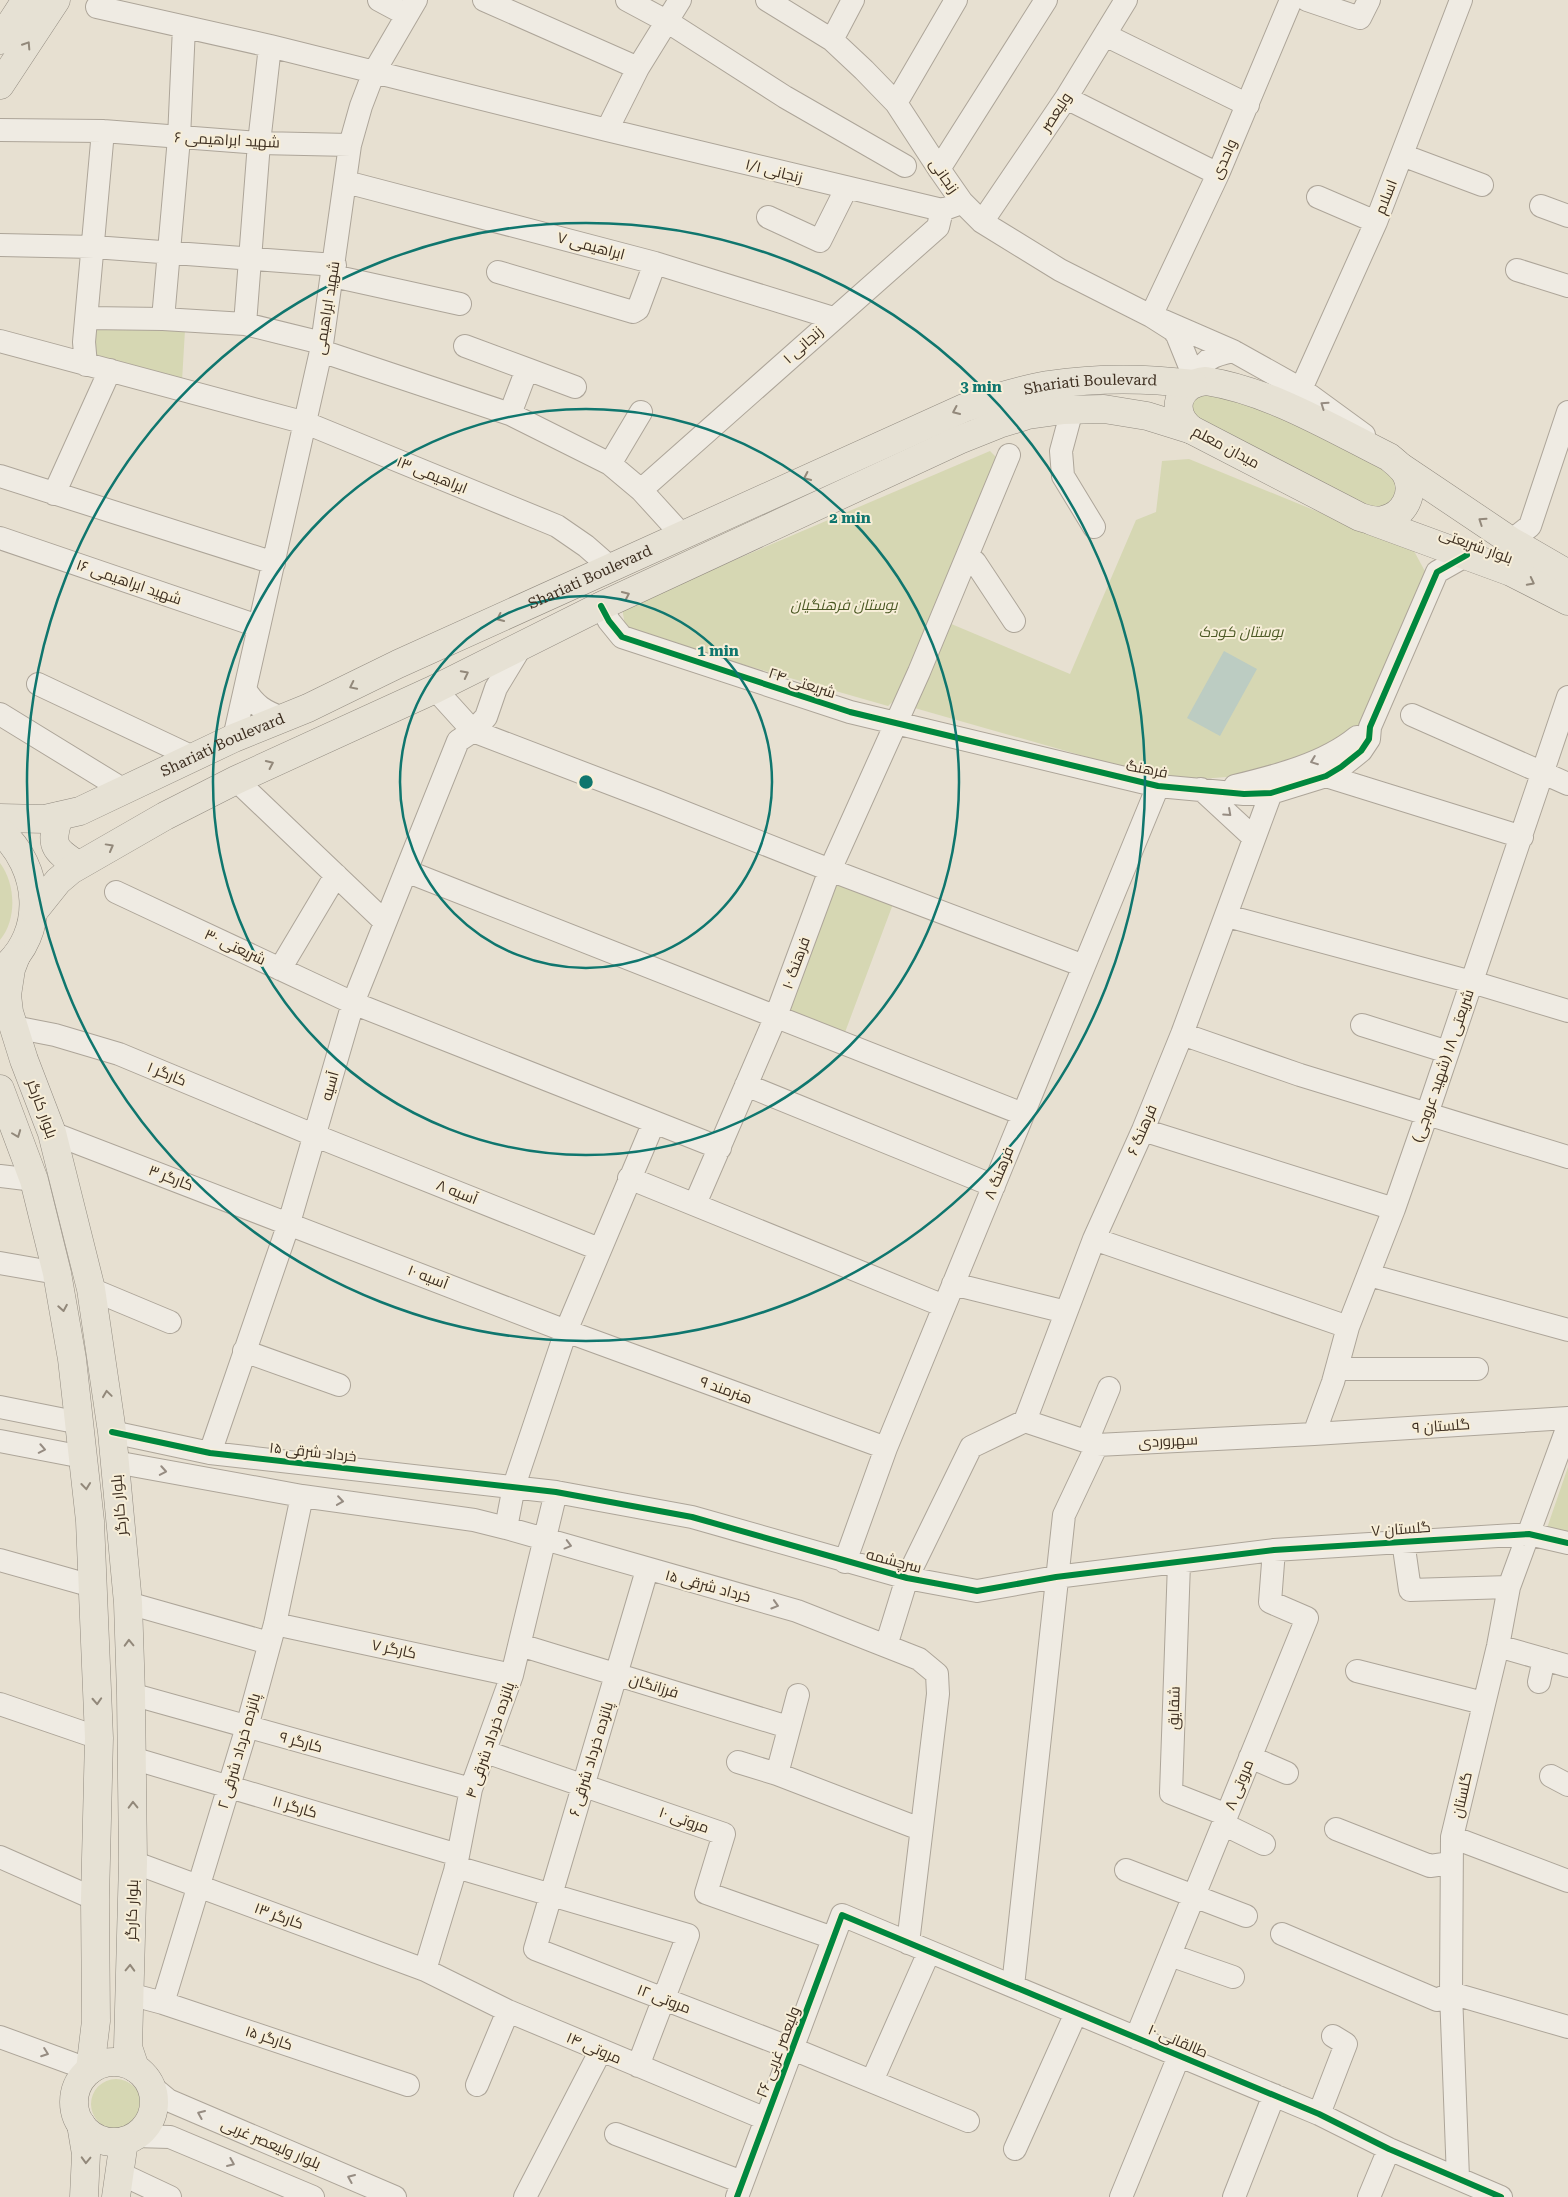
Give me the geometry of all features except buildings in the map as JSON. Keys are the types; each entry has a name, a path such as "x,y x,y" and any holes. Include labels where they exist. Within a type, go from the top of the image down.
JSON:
{"main road":[{"path":"0,40 26,0"},
{"path":"0,85 56,0"},
{"name":"Shariati Boulevard","path":"0,818 45,819 80,811 234,738 283,718 610,567 964,408 1008,394 1049,385 1144,381 1195,383"},
{"path":"1195,383 1214,382 1243,390 1280,404 1395,462 1406,475 1409,485 1409,495 1406,504 1391,518 1382,521 1372,521"},
{"name":"میدان معلم","path":"1195,383 1181,395 1178,405 1179,415 1184,424 1192,430 1360,517 1372,521"},
{"name":"Shariati Boulevard","path":"34,912 58,882 78,865 165,816 236,780 435,689 601,606 959,440 1028,415 1072,410 1104,409 1132,414 1192,430"},
{"name":"بلوار شریعتی","path":"1395,462 1511,541 1568,574"},
{"name":"بلوار شریعتی","path":"1372,521 1511,572 1568,601"},
{"path":"59,816 53,834 54,845 64,857 78,865"},
{"path":"0,831 18,850 27,867 33,886 34,912"},
{"name":"بلوار کارگر","path":"34,912 28,935 8,964 10,969 7,995 8,1021 52,1133 91,1289 112,1432 128,1603 131,1694 133,1862 128,2047 143,2076"},
{"name":"بلوار کارگر","path":"0,1089 34,1180 57,1273 72,1359 90,1521 99,1738 95,1899 96,2021 90,2070"},
{"path":"81,2124 89,2133 100,2139 112,2142 129,2138 144,2129 151,2119 154,2108 154,2096 143,2076 124,2063 112,2062 101,2064 90,2070 76,2090 74,2102 81,2124 86,2154 84,2197"},
{"path":"117,2185 129,2138"}],"street":[{"path":"380,0 412,7"},
{"path":"484,0 638,68"},
{"path":"627,0 668,22 785,97 905,166"},
{"path":"607,130 638,68 680,0"},
{"name":"زنجانی","path":"767,0 832,40 896,102 939,170 952,206 982,222 1060,270 1151,316"},
{"path":"832,40 852,0"},
{"path":"896,102 956,0"},
{"path":"939,170 1046,0"},
{"name":"ولیعصر","path":"982,222 1066,98 1126,0"},
{"name":"واحدی","path":"1151,316 1218,174 1291,0"},
{"path":"1307,0 1360,18 1369,0"},
{"name":"اسلام","path":"1301,390 1376,222 1461,0"},
{"name":"زنجانی ۱/۱","path":"97,7 270,46 846,189 952,206"},
{"name":"شهید ابراهیمی","path":"234,738 322,347 350,145 361,106 374,72 412,7"},
{"path":"163,319 179,138 184,27"},
{"path":"1104,35 1248,105"},
{"path":"245,324 252,258 259,143 270,46"},
{"path":"1066,98 1218,174"},
{"name":"شهید ابراهیمی ۶","path":"0,130 103,131 259,143 350,145"},
{"path":"86,365 84,342 88,318 103,131"},
{"path":"1402,155 1482,185"},
{"name":"ابراهیمی ۷","path":"346,182 655,263 833,318"},
{"path":"768,216 820,241 846,189"},
{"path":"1318,197 1376,222"},
{"name":"زنجانی ۱","path":"641,490 938,227 952,206"},
{"path":"1541,206 1568,216"},
{"path":"0,245 94,247 168,254 252,258 334,271 460,304"},
{"path":"498,272 633,312 638,309 655,263"},
{"path":"1516,270 1568,286"},
{"path":"1151,316 1173,330 1195,383"},
{"path":"1151,316 1233,351 1301,390 1355,427 1395,462"},
{"path":"88,318 163,319 245,324 322,347 510,414 610,464 641,490 682,535"},
{"name":"ابراهیمی ۱۳","path":"0,341 306,423 557,526 586,546 610,567"},
{"path":"1144,381 1173,370 1178,359 1180,344"},
{"path":"465,346 575,387"},
{"path":"1195,383 1205,361 1214,355 1233,351"},
{"path":"510,414 527,369"},
{"path":"54,494 110,370"},
{"path":"1072,410 1061,451 1063,476 1094,527"},
{"path":"610,464 641,412"},
{"path":"1511,541 1530,526 1568,412"},
{"name":"فرهنگ ۱۰","path":"695,1204 776,1016 830,870 897,722 1009,455"},
{"path":"0,476 274,563"},
{"name":"شهید ابراهیمی ۱۶","path":"0,538 258,626"},
{"path":"1423,540 1437,572"},
{"path":"1370,727 1437,572 1467,555"},
{"path":"966,560 975,562 1014,621"},
{"name":"شریعتی ۲۴","path":"601,606 609,621 622,637 850,712 897,722"},
{"name":"آسیه","path":"210,1453 289,1223 316,1136 353,1003 458,741 473,731 486,717 496,688 522,645"},
{"path":"38,684 195,758"},
{"path":"245,689 251,700 260,708 283,718"},
{"path":"435,689 473,731 830,870 1084,966"},
{"name":"شریعتی ۱۸ (شهید عروجی)","path":"1314,1434 1337,1369 1348,1327 1394,1209 1568,697"},
{"path":"0,714 124,790"},
{"path":"1412,715 1568,784"},
{"name":"فرهنگ","path":"897,722 1158,786 1244,794 1272,793 1326,776 1362,751 1369,738 1370,727"},
{"name":"فرهنگ","path":"1208,790 1286,772 1317,760 1345,746 1370,727"},
{"path":"1326,776 1522,837"},
{"path":"236,780 385,922"},
{"name":"فرهنگ ۸","path":"845,1562 886,1448 1158,786"},
{"path":"1208,790 1254,838"},
{"name":"فرهنگ ۶","path":"1025,1421 1094,1239 1143,1130 1182,1034 1272,793"},
{"path":"406,871 1023,1114"},
{"path":"280,969 336,875"},
{"name":"شریعتی ۳۰","path":"116,892 353,1003 720,1148"},
{"path":"1227,916 1472,982 1568,1011"},
{"name":"کارگر ۱","path":"8,1021 119,1054 316,1136"},
{"path":"1362,1025 1448,1052"},
{"path":"1182,1034 1300,1075 1568,1157"},
{"path":"746,1085 994,1186"},
{"path":"506,1528 514,1486 566,1331 654,1122"},
{"path":"1143,1130 1394,1209"},
{"name":"کارگر ۳","path":"52,1133 289,1223"},
{"name":"آسیه ۸","path":"316,1136 599,1249"},
{"path":"0,1176 34,1180"},
{"path":"629,1178 944,1306"},
{"name":"آسیه ۱۰","path":"289,1223 566,1331"},
{"path":"1094,1239 1222,1285 1348,1327"},
{"path":"0,1263 57,1273"},
{"path":"1369,1275 1568,1330"},
{"path":"953,1284 1066,1312"},
{"path":"91,1289 170,1322"},
{"name":"هنرمند ۹","path":"566,1331 886,1448"},
{"path":"244,1351 339,1385"},
{"path":"1337,1369 1476,1369"},
{"path":"1013,1986 1064,1515 1092,1443 1109,1388"},
{"path":"0,1407 80,1423"},
{"name":"گلستان ۹","path":"1314,1434 1568,1418"},
{"path":"908,1943 920,1829 938,1694 937,1674 919,1659 886,1646 907,1578 970,1447 1025,1421"},
{"name":"سهروردی","path":"1025,1421 1092,1443 1314,1434"},
{"name":"گلستان","path":"1466,2186 1451,1993 1452,1837 1498,1646 1510,1587 1568,1426"},
{"name":"۱۵ خرداد شرقی","path":"112,1432 210,1453 514,1486"},
{"path":"0,1441 84,1457"},
{"name":"۱۵ خرداد شرقی","path":"115,1462 302,1496 474,1520 797,1611 886,1646"},
{"name":"سرچشمه","path":"514,1486 556,1492 692,1518 907,1578 977,1591 1056,1577 1274,1550"},
{"name":"پانزده خرداد شرقی ۴","path":"425,1970 456,1863 471,1789 486,1752 512,1675 556,1492"},
{"name":"پانزده خرداد شرقی ۲","path":"163,2003 248,1727 272,1633 302,1496"},
{"name":"گلستان ۷","path":"1274,1550 1530,1534 1568,1543"},
{"path":"1403,1541 1410,1590 1510,1587"},
{"name":"مروتی ۸","path":"1136,2038 1307,1618 1270,1602 1274,1550"},
{"path":"0,1560 92,1586"},
{"name":"شقایق","path":"1179,1563 1171,1793 1225,1819"},
{"name":"پانزده خرداد شرقی ۶","path":"535,1949 648,1570"},
{"name":"کارگر ۷","path":"128,1603 272,1633 512,1675"},
{"name":"فرزانگان","path":"520,1645 788,1727"},
{"path":"1498,1646 1568,1666"},
{"path":"1539,1682 1544,1659"},
{"path":"1357,1671 1483,1703"},
{"name":"کارگر ۹","path":"131,1694 471,1789"},
{"path":"777,1774 798,1695"},
{"path":"0,1704 99,1738"},
{"name":"مروتی ۱۰","path":"486,1752 724,1834 706,1893 833,1938"},
{"path":"1250,1757 1287,1773"},
{"name":"کارگر ۱۱","path":"132,1758 230,1788 456,1863 463,1869 688,1935 664,1999"},
{"path":"738,1762 777,1774 920,1829"},
{"path":"1225,1819 1264,1844"},
{"path":"1336,1829 1430,1866 1451,1863"},
{"path":"1452,1837 1568,1881"},
{"path":"0,1857 95,1899"},
{"name":"کارگر ۱۳","path":"133,1862 425,1970"},
{"path":"1126,1870 1246,1916"},
{"name":"طالقانی ۱۰","path":"842,1915 1319,2114 1466,2186 1501,2197"},
{"name":"ولیعصر غربی ۲۶","path":"739,2189 842,1915"},
{"path":"1282,1934 1436,2000 1451,1993 1568,2027"},
{"name":"مروتی ۱۲","path":"535,1949 793,2049 968,2121"},
{"path":"872,2081 929,1952"},
{"path":"1170,1955 1233,1977"},
{"name":"مروتی ۱۴","path":"425,1970 508,2011 766,2119"},
{"name":"کارگر ۱۵","path":"129,1994 163,2003 408,2085"},
{"path":"638,2066 664,1999"},
{"path":"477,2085 508,2011"},
{"path":"1015,2149 1076,2013"},
{"path":"1319,2114 1346,2044 1332,2036"},
{"path":"0,2037 90,2070"},
{"path":"525,2197 601,2050"},
{"path":"1121,2197 1179,2056"},
{"name":"بلوار ولیعصر غربی","path":"143,2076 168,2100 395,2197"},
{"path":"1234,2197 1274,2095"},
{"path":"616,2134 739,2189"},
{"path":"129,2138 170,2137 313,2197"},
{"path":"1369,2197 1389,2149"},
{"path":"117,2185 170,2197"}],"green space":[{"path":"95,325 185,330 182,381 92,358"},
{"path":"1205,392 1276,414 1388,470 1399,486 1392,505 1373,510 1193,417 1190,400"},
{"name":"بوستان فرهنگیان","path":"990,451 997,458 901,694 888,706 626,631 622,608"},
{"name":"بوستان کودک","path":"1189,459 1414,551 1427,575 1358,728 1342,741 1252,775 1188,780 1147,774 911,707 949,623 1070,674 1136,520 1156,512 1162,461"},
{"path":"0,863 12,891 12,912 6,932 0,940"},
{"path":"834,880 893,904 844,1035 785,1013"},
{"path":"1568,1467 1568,1532 1547,1528"},
{"path":"111,2079 121,2079 134,2086 141,2099 141,2109 134,2122 121,2129 111,2129 102,2125 95,2118 91,2109 91,2099 95,2090 102,2083"}],"shaded area":[{"path":"1224,651 1257,669 1220,736 1187,718"}],"cycle path":[{"path":"601,606 609,621 622,637 850,712 1158,786 1244,794 1271,793 1326,776 1361,751 1369,739 1370,727 1437,572 1467,555"},
{"path":"112,1432 210,1453 556,1492 692,1517 907,1578 977,1591 1056,1577 1274,1550 1529,1534 1568,1543"},
{"path":"737,2197 842,1915 1319,2114 1389,2149 1501,2197"}]}
